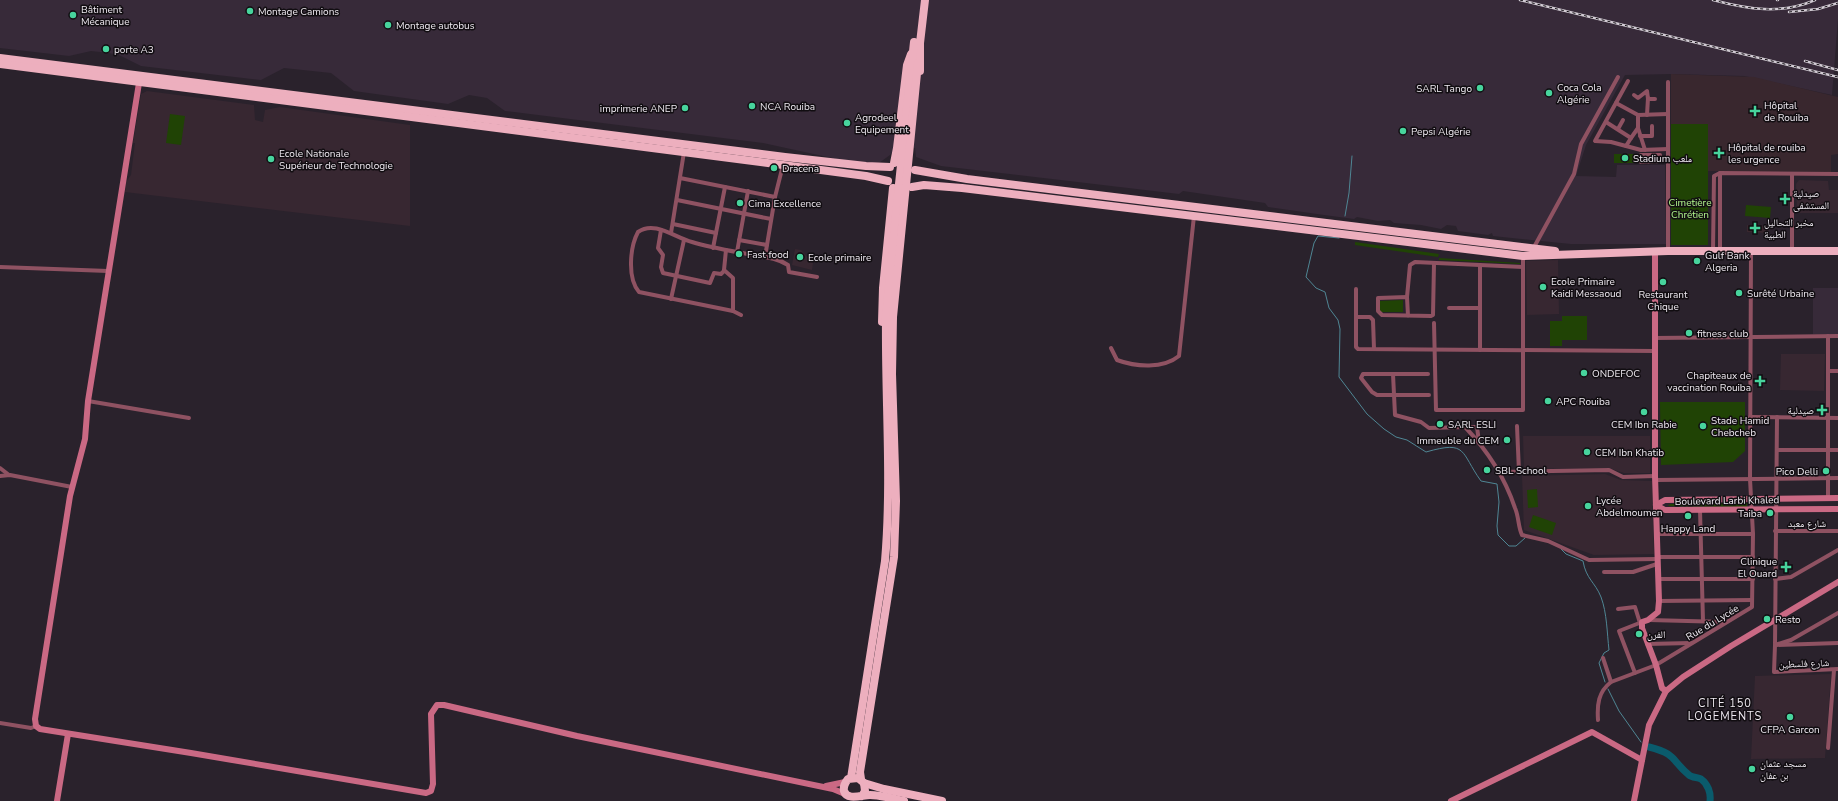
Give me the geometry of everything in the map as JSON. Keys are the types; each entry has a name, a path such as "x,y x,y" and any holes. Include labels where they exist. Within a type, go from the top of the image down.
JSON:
{"highway":[{"path":"904,801 871,795 849,798 844,786 848,780 882,577 888,525 888,359 890,317 897,203 917,42 920,0"},
{"path":"888,359 882,347 883,288 890,185 887,174 892,165 897,148 907,66 917,42 925,0"},
{"path":"862,796 865,791 860,772 894,557 896,480 888,359 910,188 916,179 914,167 921,67 917,42"},
{"path":"0,58 785,157 866,166 892,165 902,161 914,167 967,179 1484,243 1530,253"},
{"path":"0,64 866,176 890,185 900,191 924,185 962,188 1483,252 1588,254 1668,251 1838,251"},
{"path":"1483,252 1484,243"},
{"path":"848,780 862,781 878,788 942,801"}],"street":[{"path":"1434,323 1435,409 1437,411 1523,410 1523,267 1574,174 1581,144 1618,77"},
{"path":"1628,80 1595,141 1648,150 1668,149"},
{"path":"1668,82 1668,251"},
{"path":"139,83 88,401 85,439 72,487 34,719 36,726 40,729 68,734 191,753 426,793 431,791 433,784 431,714 437,705 444,705 577,736 820,787 849,798"},
{"path":"1634,95 1638,98 1642,95 1648,99 1655,99"},
{"path":"1647,115 1648,99"},
{"path":"1616,103 1638,115 1668,114"},
{"path":"1638,115 1638,128 1640,136 1650,155 1650,162"},
{"path":"1618,129 1623,120"},
{"path":"1606,122 1632,138"},
{"path":"1640,136 1652,136 1652,126"},
{"path":"1626,146 1638,128"},
{"path":"671,233 684,152"},
{"path":"1641,155 1660,155 1660,161 1650,162 1641,162 1641,155"},
{"path":"765,257 775,197 783,165"},
{"path":"1716,251 1720,174"},
{"path":"1716,251 1714,176 1720,174 1838,174"},
{"path":"1792,174 1792,251"},
{"path":"680,178 775,197"},
{"path":"713,248 725,187"},
{"path":"737,252 748,191"},
{"path":"677,200 771,219"},
{"path":"1111,348 1118,360 1129,364 1162,365 1179,356 1194,216"},
{"path":"673,224 716,233"},
{"path":"741,315 733,311 638,292 630,275 635,238 638,232 649,227 671,233 684,240 713,248 772,257 786,263 788,265 789,272 817,277"},
{"path":"661,230 658,248 663,255 661,271 676,277 710,283 714,273 721,274 724,271"},
{"path":"671,299 684,240"},
{"path":"739,240 767,245"},
{"path":"724,271 726,250"},
{"path":"1659,601 1752,600 1753,534 1750,479 1751,251"},
{"path":"1635,673 1619,631 1644,622 1658,612 1659,601 1655,478 1655,252"},
{"path":"1408,316 1407,297 1410,265 1415,262 1523,267"},
{"path":"1407,297 1380,297 1377,300 1379,314 1408,316 1433,315 1434,262"},
{"path":"1480,265 1480,350"},
{"path":"0,267 108,271"},
{"path":"724,271 733,278 733,311"},
{"path":"1356,289 1356,347 1374,349 1435,350 1654,351"},
{"path":"1449,308 1480,308"},
{"path":"1356,317 1370,317 1374,320 1374,349"},
{"path":"1828,336 1828,498"},
{"path":"1654,338 1838,336"},
{"path":"1828,371 1838,371"},
{"path":"1428,374 1363,374 1361,378 1374,394 1428,395"},
{"path":"1394,374 1394,413 1397,416 1421,422 1430,428 1477,427 1479,442"},
{"path":"88,401 189,418"},
{"path":"1750,417 1838,418"},
{"path":"1775,645 1774,621 1777,418"},
{"path":"1517,426 1519,472"},
{"path":"1465,427 1479,442 1499,472 1515,508 1522,535 1548,541 1589,560 1657,560 1701,557 1753,558"},
{"path":"1777,450 1838,450"},
{"path":"0,468 10,475"},
{"path":"1499,472 1609,470 1623,477 1750,479 1838,478"},
{"path":"0,476 10,475 72,487"},
{"name":"Boulevard Larbi Khaled","path":"1656,504 1665,500 1776,500 1838,498"},
{"name":"Boulevard Larbi Khaled","path":"1656,504 1665,510 1838,509"},
{"path":"1700,510 1703,621"},
{"name":"شارع معبد","path":"1775,530 1838,531"},
{"path":"1656,534 1753,534"},
{"path":"1775,579 1791,577 1838,550"},
{"path":"1604,572 1634,572 1657,560"},
{"path":"1658,579 1753,579"},
{"path":"1634,801 1649,725 1666,691 1683,677 1725,650 1838,582"},
{"name":"Rue du Lycée","path":"1598,720 1599,697 1605,687 1611,682 1656,665 1752,607 1752,600"},
{"path":"1618,609 1635,607 1644,622 1647,644 1656,665 1662,688 1666,691"},
{"path":"1775,645 1791,640 1838,613"},
{"path":"1644,622 1727,622"},
{"path":"1775,645 1838,642"},
{"path":"1647,644 1692,644"},
{"name":"شارع فلسطين","path":"1775,645 1774,672 1836,669"},
{"path":"1603,658 1611,682"},
{"path":"1828,748 1836,669"},
{"path":"0,723 31,728 36,726"},
{"path":"1451,801 1592,732 1642,760"},
{"path":"57,801 68,734"},
{"path":"820,787 848,780"}],"shaded area":[{"path":"0,0 1838,0 1838,19 1832,95 1744,76 1671,74 1625,75 1586,145 1576,176 1616,177 1617,165 1665,165 1666,244 1571,244 1493,236 1492,233 1488,235 1458,231 1456,226 1447,225 1441,229 1421,225 1394,223 1390,220 1378,221 1357,217 1354,219 1324,215 1268,207 1265,203 1183,191 1179,194 941,166 916,157 915,148 897,146 890,155 879,163 846,161 763,143 505,111 487,98 469,95 448,104 354,91 331,73 284,68 261,80 141,66 119,55 109,53 91,51 69,56 0,48"},
{"name":"Hôpital de Rouiba","path":"1671,74 1754,77 1838,97 1838,154 1831,155 1831,172 1708,171 1708,124 1671,124"},
{"name":"Ecole Nationale Supérieur de Technologie","path":"147,91 254,105 255,120 263,122 265,110 280,107 410,125 410,226 125,192 126,182 131,175 135,143 133,143 141,94"},
{"path":"1799,180 1828,181 1829,190 1838,190 1838,213 1797,213 1796,184"},
{"path":"1747,225 1769,226 1768,233 1747,232"},
{"name":"Ecole primaire","path":"795,249 801,250 813,263 812,270 792,265"},
{"name":"Ecole Primaire Kaidi Messaoud","path":"1558,260 1559,314 1527,315 1526,261"},
{"path":"1813,288 1838,288 1838,334 1813,334"},
{"path":"1781,354 1825,354 1824,391 1780,390"},
{"name":"CEM Ibn Khatib","path":"1523,436 1650,436 1650,473 1624,473 1608,468 1524,469"},
{"name":"Lycée Abdelmoumen","path":"1605,474 1621,480 1652,481 1654,554 1594,555 1524,530 1522,476"},
{"name":"CFPA Garcon","path":"1831,674 1825,758 1751,759 1755,676"}],"green space":[{"path":"170,114 185,116 181,145 166,143"},
{"name":"Cimetière Chrétien","path":"1671,124 1708,124 1708,245 1671,245"},
{"name":"Stadium ملعب","path":"1614,154 1636,154 1636,163 1614,163"},
{"path":"1746,205 1771,207 1770,218 1745,216"},
{"path":"1355,242 1439,254 1438,257 1355,245"},
{"path":"1439,258 1520,263 1520,264 1439,260"},
{"path":"1403,300 1403,312 1380,312 1380,301"},
{"path":"1562,316 1587,316 1587,340 1562,340 1562,346 1550,346 1550,321 1562,321"},
{"name":"Stade Hamid Chebcheb","path":"1660,402 1745,402 1745,451 1733,462 1661,465"},
{"path":"1537,489 1538,507 1528,508 1527,490"},
{"path":"1747,503 1747,507 1668,506 1670,504"},
{"path":"1533,515 1556,523 1552,535 1529,527"}],"waterway":[{"path":"1345,216 1349,193 1352,156"},
{"path":"1339,238 1318,236 1314,243 1306,277 1316,288 1325,292 1329,308 1338,320 1340,329 1339,377 1367,414 1396,437 1407,440 1426,452 1449,447 1456,448 1461,451 1481,481 1497,484 1499,502 1497,526 1498,535 1509,546 1516,546 1525,538"},
{"path":"1561,549 1566,554 1583,561 1586,572 1603,603 1606,616 1609,650 1604,653 1599,663 1605,682"},
{"path":"1608,689 1619,711 1641,742"},
{"path":"1649,747 1665,752 1673,758 1689,775 1700,778 1706,783 1710,795 1710,801"}],"railway":[{"path":"1520,0 1838,77"},
{"path":"1713,0 1738,6 1764,9 1790,8 1815,0"},
{"path":"1789,12 1818,9 1838,3"},
{"path":"1805,61 1838,70"}],"place":[{"name":"Montage Camions","path":"250,11"},
{"name":"Bâtiment Mécanique","path":"73,15"},
{"name":"Montage autobus","path":"388,25"},
{"name":"porte A3","path":"106,49"},
{"name":"SARL Tango","path":"1480,88"},
{"name":"Coca Cola Algérie","path":"1549,93"},
{"name":"NCA Rouiba","path":"752,106"},
{"name":"imprimerie ANEP","path":"685,108"},
{"name":"Hôpital de Rouiba","path":"1755,111"},
{"name":"Agrodeel Equipement","path":"847,123"},
{"name":"Pepsi Algérie","path":"1403,131"},
{"name":"Hôpital de rouiba les urgence","path":"1719,153"},
{"name":"Stadium ملعب","path":"1625,158"},
{"name":"Ecole Nationale Supérieur de Technologie","path":"271,159"},
{"name":"Dracena","path":"774,168"},
{"name":"صيدلية المستشفى","path":"1785,199"},
{"name":"Cima Excellence","path":"740,203"},
{"name":"مخبر التحاليل الطبية","path":"1755,228"},
{"name":"Fast food","path":"739,254"},
{"name":"Ecole primaire","path":"800,257"},
{"name":"Gulf Bank Algeria","path":"1697,261"},
{"name":"Restaurant Chique","path":"1663,282"},
{"name":"Ecole Primaire Kaidi Messaoud","path":"1543,287"},
{"name":"Surêté Urbaine","path":"1739,293"},
{"name":"fitness club","path":"1689,333"},
{"name":"ONDEFOC","path":"1584,373"},
{"name":"Chapiteaux de vaccination Rouiba","path":"1760,381"},
{"name":"APC Rouiba","path":"1548,401"},
{"name":"صيدلية","path":"1822,410"},
{"name":"CEM Ibn Rabie","path":"1644,412"},
{"name":"SARL ESLI","path":"1440,424"},
{"name":"Stade Hamid Chebcheb","path":"1703,426"},
{"name":"Immeuble du CEM","path":"1507,440"},
{"name":"CEM Ibn Khatib","path":"1587,452"},
{"name":"SBL School","path":"1487,470"},
{"name":"Pico Delli","path":"1826,471"},
{"name":"Lycée Abdelmoumen","path":"1588,506"},
{"name":"Taiba","path":"1770,513"},
{"name":"Happy Land","path":"1688,516"},
{"name":"Clinique El Ouard","path":"1786,567"},
{"name":"Resto","path":"1767,619"},
{"name":"الفرن","path":"1639,634"},
{"name":"CFPA Garcon","path":"1790,717"},
{"name":"مسجد عثمان بن عفان","path":"1752,769"}],"district":[{"name":"CITÉ 150 LOGEMENTS","path":"1725,709"}]}
